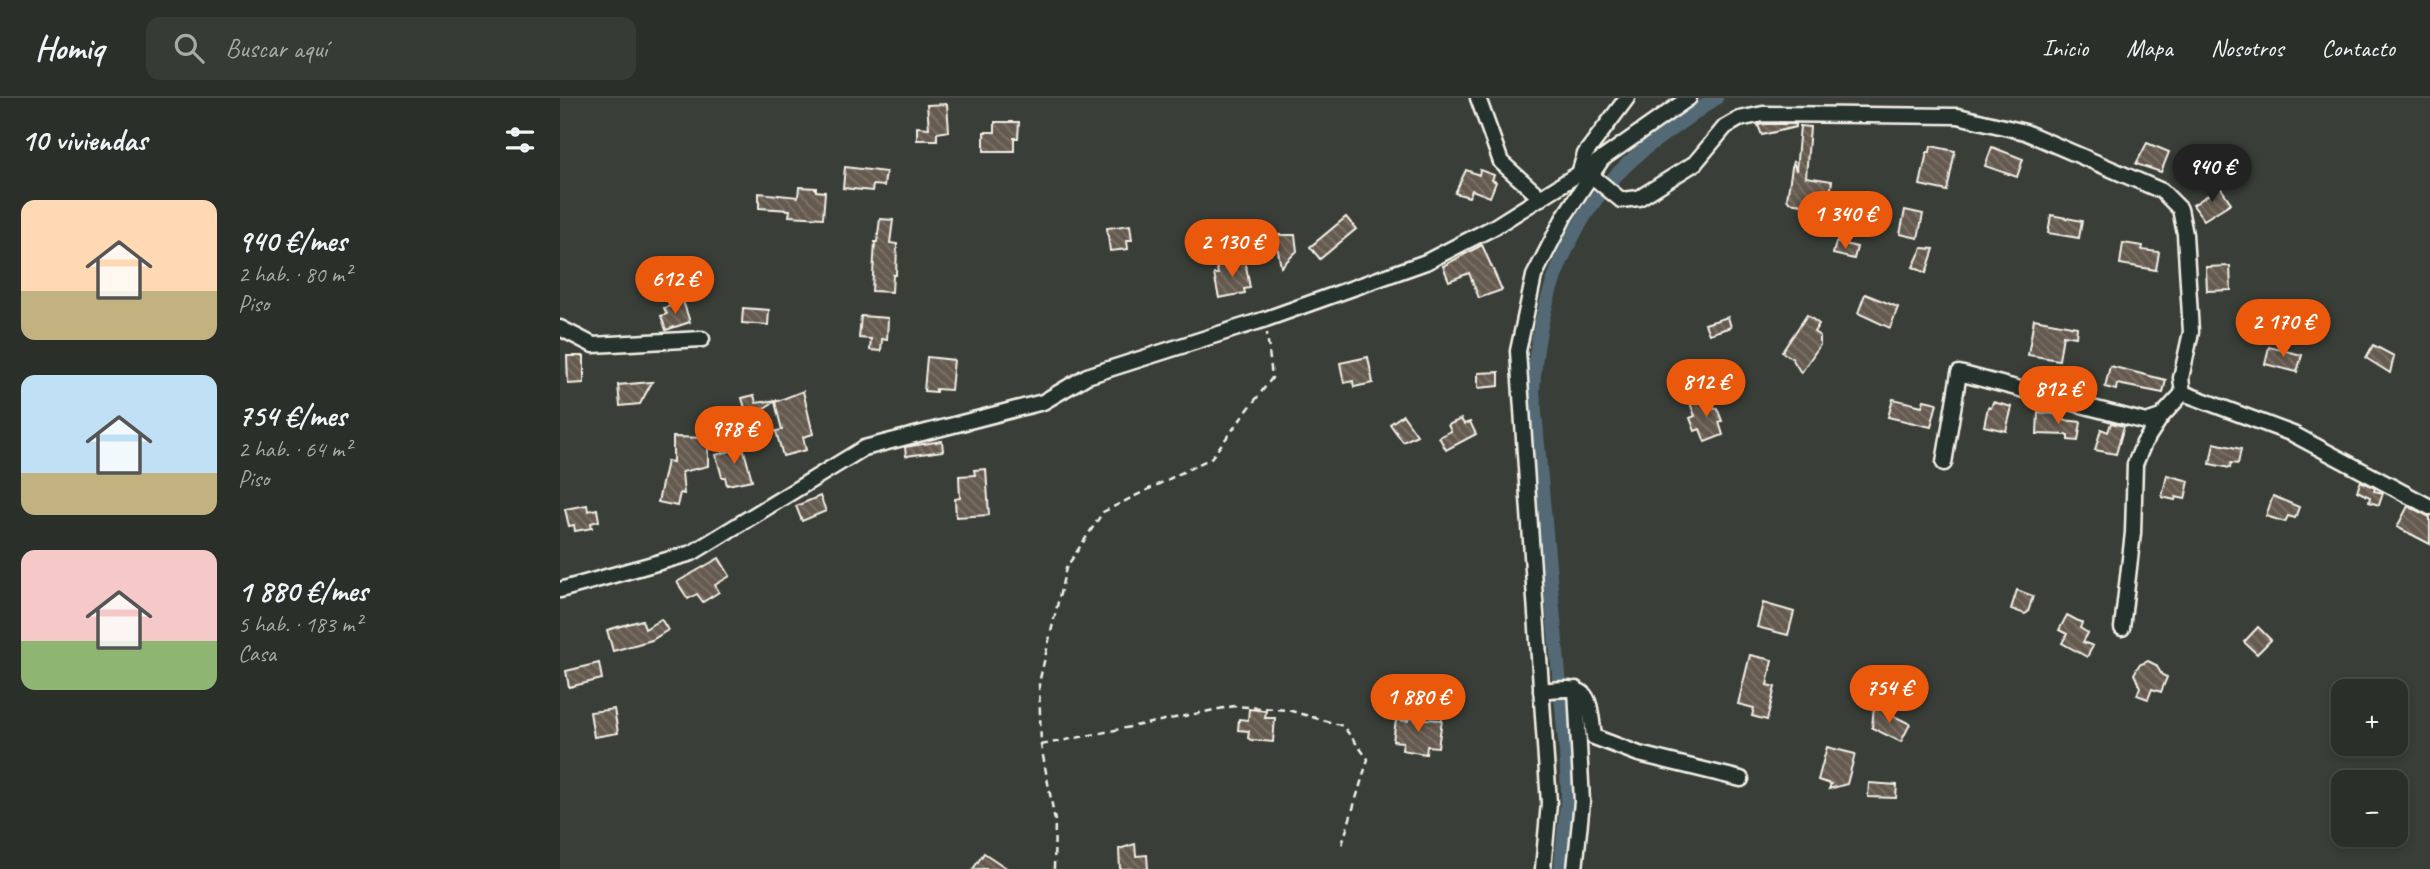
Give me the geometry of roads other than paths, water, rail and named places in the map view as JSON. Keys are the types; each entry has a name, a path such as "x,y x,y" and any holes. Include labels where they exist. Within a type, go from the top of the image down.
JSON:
{"street":[{"path":"1478,98 1501,162 1541,198"},
{"path":"1586,175 1585,155 1628,98"},
{"path":"1543,869 1549,803 1518,351 1534,276 1586,175 1602,159 1689,98"},
{"path":"1586,175 1621,201 1639,198 1695,163 1725,127 1763,114 1958,116 2025,132 2162,191 2180,209 2185,234 2191,332 2181,378 2183,393"},
{"path":"560,590 692,553 864,448 1043,402 1087,376 1266,319 1426,262 1586,175"},
{"path":"560,328 593,345 702,339"},
{"path":"1944,463 1959,373 2147,422 2161,417"},
{"path":"2122,628 2133,533 2135,464 2144,443 2161,417 2183,393"},
{"path":"2183,393 2293,434 2430,507"},
{"path":"1541,691 1574,688 1587,696 1594,737 1639,754 1741,779"},
{"path":"1574,688 1582,802 1575,869"}],"waterway":[{"path":"1561,869 1568,792 1566,751 1533,391 1542,323 1562,259 1595,201 1642,151 1716,98"}]}
